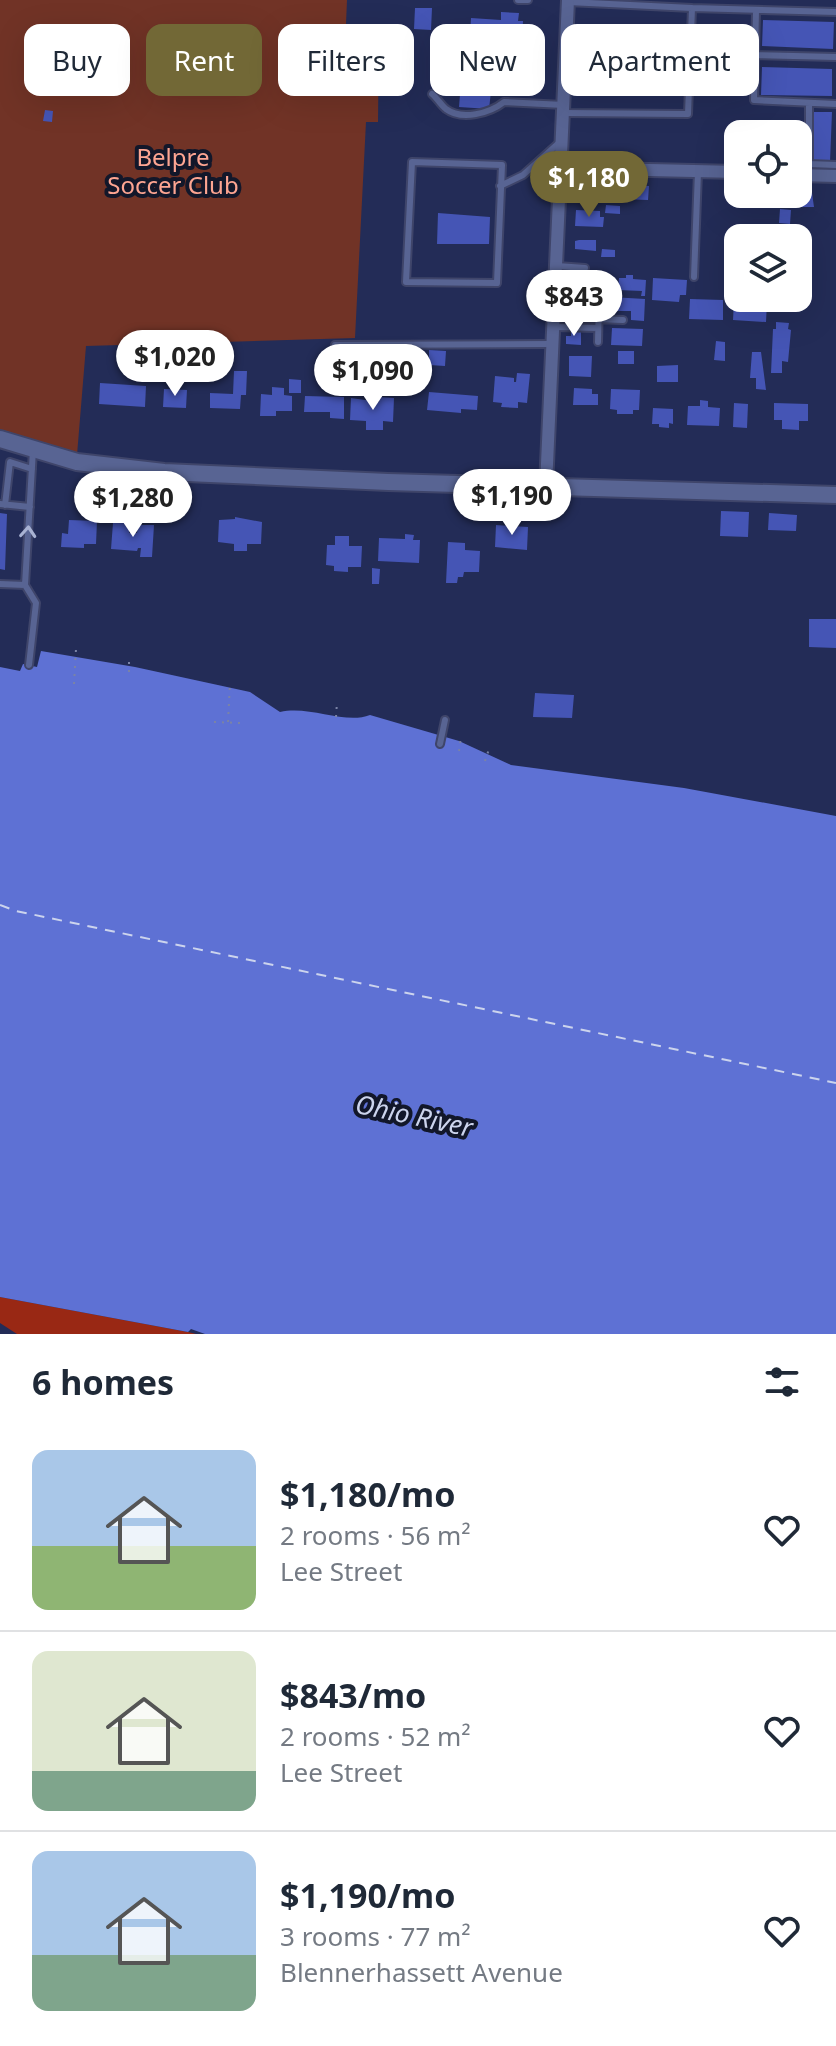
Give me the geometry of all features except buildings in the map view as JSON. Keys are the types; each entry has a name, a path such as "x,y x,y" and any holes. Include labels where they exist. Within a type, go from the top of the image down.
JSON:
{"street":[{"path":"546,486 568,1"},
{"path":"561,168 724,172"},
{"path":"812,175 836,176"},
{"path":"0,439 77,462 164,472 836,495"}],"lane":[{"path":"518,0 528,0"},
{"path":"568,1 836,12"},
{"path":"434,96 448,111 466,114 491,113 504,102 564,109 688,114 692,8"},
{"path":"756,11 756,24"},
{"path":"759,55 836,57"},
{"path":"754,96 754,100 836,104"},
{"path":"809,103 809,164 836,165"},
{"path":"500,186 529,170 562,140"},
{"path":"412,162 502,165 500,186 497,283 406,282 412,162"},
{"path":"694,277 698,171"},
{"path":"560,190 593,192"},
{"path":"557,266 585,268"},
{"path":"598,342 599,301"},
{"path":"555,311 571,318 623,320"},
{"path":"554,327 598,328"},
{"path":"335,345 553,344"},
{"path":"29,665 36,603 25,585 33,450"},
{"path":"30,507 3,505 10,462 32,469"},
{"path":"0,584 25,585"},
{"path":"440,744 445,720"}],"path":[{"path":"74,684 76,649"},
{"path":"129,658 129,672"},
{"path":"228,722 230,683"},
{"path":"336,717 337,702"},
{"path":"214,722 240,723"},
{"path":"459,751 461,737"},
{"path":"485,761 489,749"}],"green space":[{"name":"Belpre Soccer Club","path":"0,0 347,0 346,24 278,24 278,96 378,96 378,122 366,122 355,338 86,346 77,455 0,434"}],"shaded area":[{"path":"0,1297 196,1334 17,1334 0,1323"}],"water":[{"name":"Ohio River","path":"41,651 250,692 280,712 303,711 350,718 370,715 459,741 511,765 684,788 836,816 836,1334 205,1334 191,1329 188,1332 0,1297 0,667 20,671 23,664 37,667"}],"ferry route":[{"path":"0,905 16,911 836,1083"}]}
